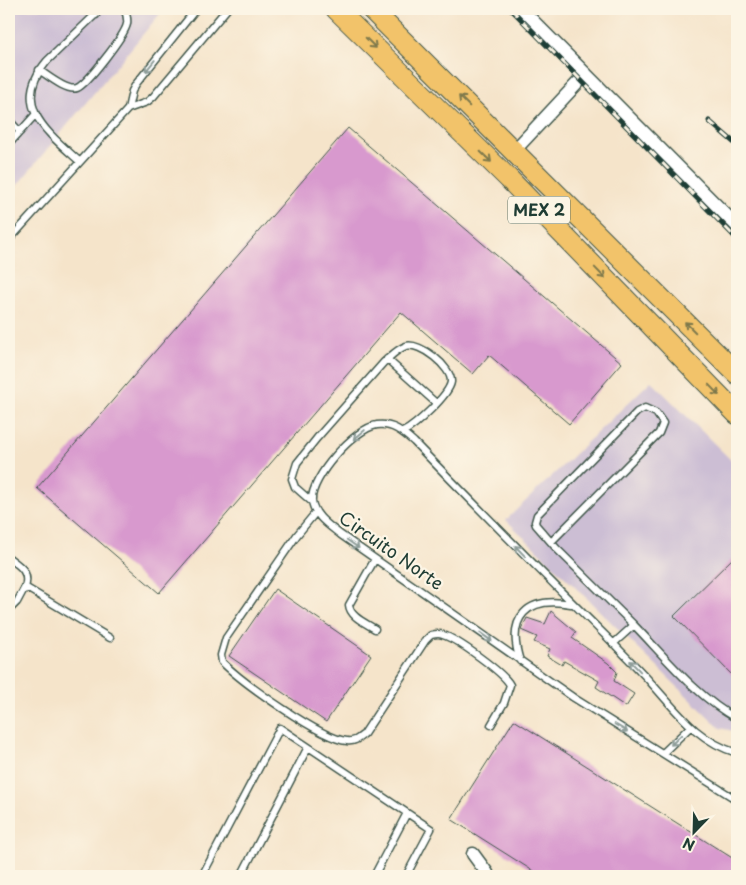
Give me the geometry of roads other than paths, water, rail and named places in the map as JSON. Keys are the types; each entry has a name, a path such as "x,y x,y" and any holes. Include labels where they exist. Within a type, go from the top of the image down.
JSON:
{"main road":[{"name":"MEX 2","path":"336,9 516,186 737,414"},
{"name":"MEX 2","path":"371,9 737,374"}],"street":[{"path":"521,9 737,226"},
{"path":"514,151 586,74"},
{"path":"473,854 488,873"}],"lane":[{"path":"90,9 96,15"},
{"path":"79,161 48,131 35,115 31,90 39,70 59,48 101,9"},
{"path":"39,70 68,88 76,89 101,64 124,32 128,23 124,9"},
{"path":"128,109 132,91 136,84 196,9"},
{"path":"9,240 128,109 153,98 226,9"},
{"path":"9,144 35,115"},
{"path":"9,120 20,132"},
{"path":"312,502 295,487 292,479 297,463 354,395 388,359 404,346 411,345 424,349 441,363 451,380 449,387 419,422 403,432"},
{"path":"388,359 436,403"},
{"path":"551,542 659,434 663,424 656,413 645,408 637,412 537,515 534,522 551,542 702,694 726,713 737,719"},
{"path":"312,502 312,492 323,471 344,447 368,428 385,425 403,432 571,604 614,644 690,727 706,740 737,753"},
{"name":"Circuito Norte","path":"312,502 316,512 324,522 341,535 520,661 574,698 737,800"},
{"path":"316,512 287,550 226,638 221,655 222,662 309,726 326,735 349,742 356,740 364,734 425,640 431,635 443,635 507,678 510,685 509,693 491,725"},
{"path":"9,558 21,566 27,577 25,587 9,610"},
{"path":"375,559 349,604 349,608 355,616 375,629"},
{"path":"25,587 110,638"},
{"path":"520,661 516,648 516,628 526,611 541,603 560,602 571,604"},
{"path":"614,644 634,625"},
{"path":"663,753 690,727"},
{"path":"202,876 280,728 431,829 406,876"},
{"path":"241,876 308,747"},
{"path":"374,876 407,813"}],"railway":[{"path":"511,9 737,239"},
{"path":"709,121 737,145"}]}
